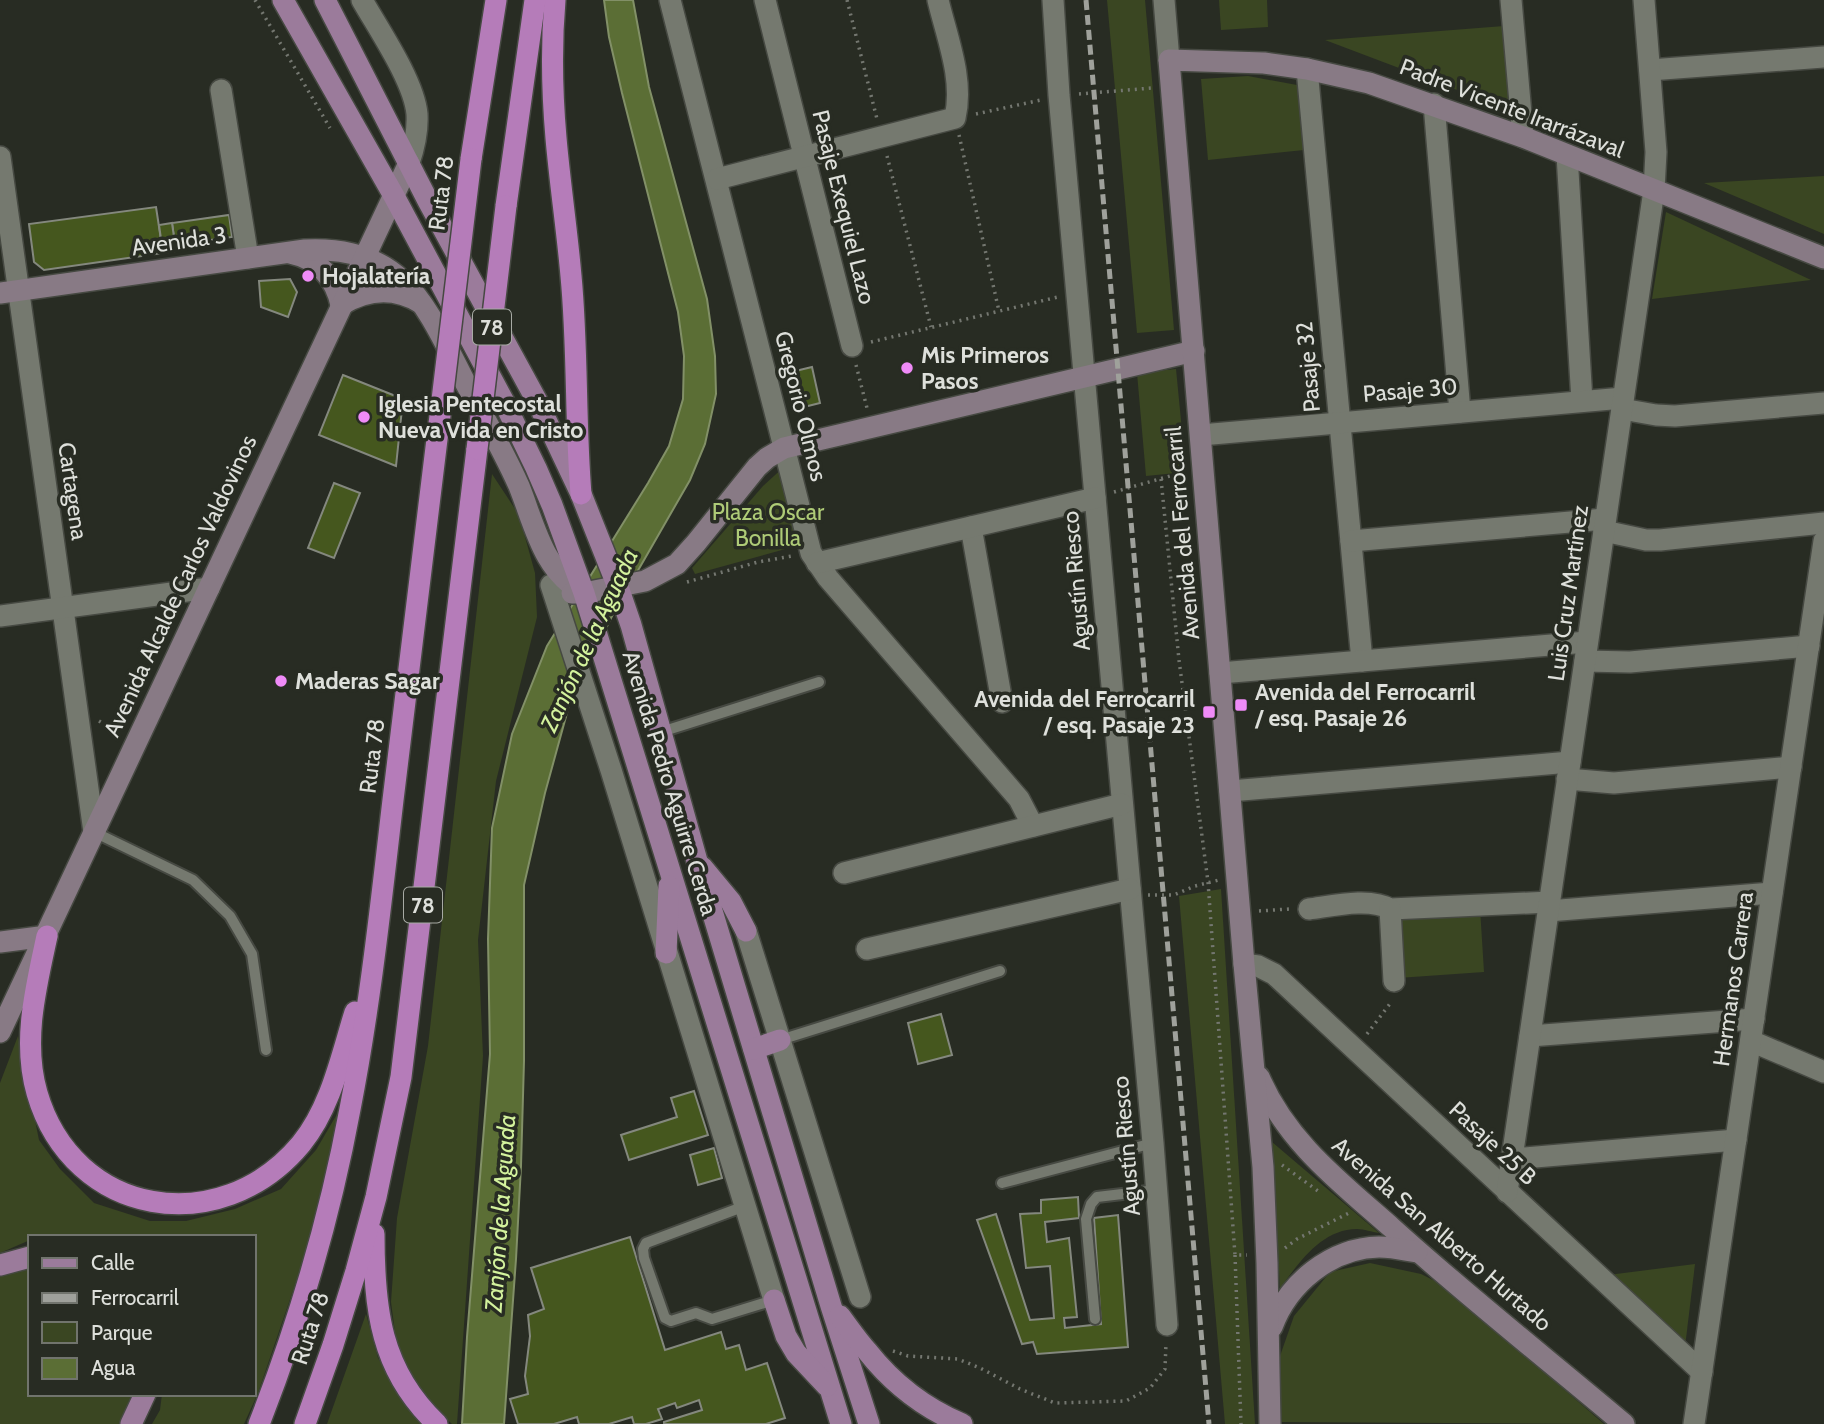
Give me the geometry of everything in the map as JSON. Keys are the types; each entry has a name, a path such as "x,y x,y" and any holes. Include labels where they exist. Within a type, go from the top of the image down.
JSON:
{"highway":[{"name":"Ruta 78","path":"259,1424 290,1338 325,1220 350,1109 376,947 471,159 496,0"},
{"name":"Ruta 78","path":"305,1424 337,1332 376,1197 408,1028 506,206 535,0"},
{"path":"555,0 553,97 572,279 576,426 581,494"},
{"path":"47,936 32,1008 31,1040 32,1069 44,1113 68,1152 99,1181 136,1198 171,1204 216,1199 237,1193 274,1170 302,1143 320,1113 335,1077 376,947"},
{"path":"376,1197 374,1263 383,1339 400,1380 437,1424"}],"main road":[{"name":"Avenida Pedro Aguirre Cerda","path":"283,0 394,196 521,435 552,505 566,588 602,653 841,1424"},
{"name":"Avenida Pedro Aguirre Cerda","path":"325,0 533,393 581,494 618,587 697,861 869,1424"},
{"path":"697,861 731,902 746,931"},
{"path":"666,953 670,870"},
{"path":"754,1049 779,1040"},
{"path":"0,1265 28,1258"},
{"path":"774,1300 786,1336 796,1353 829,1387"},
{"path":"831,1306 898,1384 922,1404 962,1424"},
{"path":"131,1424 144,1396"}],"street":[{"path":"362,0 413,96 417,125 409,163"},
{"name":"Gregorio Olmos","path":"670,0 814,558 828,578 1019,799 1033,827"},
{"name":"Pasaje Exequiel Lazo","path":"765,0 852,346"},
{"path":"717,179 955,118 958,85 938,0"},
{"name":"Agustín Riesco","path":"1053,0 1059,95 1167,1325"},
{"name":"Avenida del Ferrocarril","path":"1164,0 1239,912 1263,1167 1270,1424"},
{"path":"1512,0 1523,137"},
{"name":"Luis Cruz Martínez","path":"1507,1192 1654,190 1656,152 1644,0"},
{"path":"1650,70 1824,57"},
{"name":"Padre Vicente Irarrázaval","path":"1170,60 1264,63 1307,69 1369,83 1523,137 1824,258"},
{"name":"Pasaje 32","path":"1307,69 1362,661"},
{"path":"221,90 248,258"},
{"path":"1434,104 1460,412"},
{"path":"1567,155 1583,401"},
{"name":"Cartagena","path":"0,157 9,291 63,608 94,832"},
{"name":"Avenida Alcalde Carlos Valdovinos","path":"0,1032 409,163"},
{"name":"Avenida 3","path":"9,291 321,249 338,250 364,257 388,268 407,284 429,313 518,485 544,551 566,588"},
{"path":"288,252 310,259 327,274 334,283 341,304 358,295 377,291 396,292 422,304"},
{"path":"566,588 618,587 645,581 677,564 757,467 784,448 1194,351"},
{"name":"Pasaje 30","path":"1201,435 1583,401 1622,403 1656,415 1675,416 1824,403"},
{"path":"814,558 971,527 1095,498"},
{"path":"1351,541 1605,525 1646,540 1660,540 1824,523"},
{"path":"971,527 1002,702"},
{"name":"Hermanos Carrera","path":"1694,1424 1809,646 1820,594 1824,541"},
{"path":"0,616 209,588"},
{"name":"Avenida Pedro Aguirre Cerda","path":"566,588 587,696 774,1300"},
{"path":"1220,673 1362,661 1586,651 1630,662 1809,646"},
{"path":"1230,791 1569,771 1614,783 1791,767"},
{"path":"845,873 1122,804"},
{"path":"867,949 1130,889"},
{"path":"1309,909 1369,903 1390,909 1549,906 1773,893"},
{"path":"1390,909 1394,981"},
{"name":"Avenida Pedro Aguirre Cerda","path":"746,931 860,1297"},
{"path":"0,942 47,936"},
{"name":"Pasaje 25 B","path":"1244,964 1258,966 1275,974 1702,1372"},
{"path":"1530,1036 1754,1019"},
{"path":"1751,1041 1824,1072"},
{"name":"Avenida San Alberto Hurtado","path":"1253,1062 1271,1101 1295,1137 1357,1210 1419,1253 1624,1424"},
{"path":"1512,1159 1736,1140"},
{"path":"1269,1335 1291,1292 1308,1274 1329,1261 1354,1251 1380,1247 1419,1253"}],"lane":[{"path":"661,732 819,682"},
{"path":"94,832 193,880 230,916 252,954 266,1050"},
{"path":"779,1040 1000,971"},
{"path":"1002,1183 1153,1143"},
{"path":"1096,1319 1086,1219 1091,1204 1097,1197 1156,1190"},
{"path":"745,1206 646,1243 643,1249 644,1258 665,1318 671,1321 696,1313 712,1319 774,1300"}],"path":[{"path":"255,0 332,131"},
{"path":"847,0 931,327"},
{"path":"999,311 955,118 1059,95 1172,86"},
{"path":"871,427 852,346 1077,292"},
{"path":"1095,498 1203,467"},
{"path":"1161,479 1208,882 1235,1255 1241,1424"},
{"path":"681,583 758,562 814,558"},
{"path":"77,709 136,743"},
{"path":"1130,889 1149,895 1174,895 1208,882 1236,876"},
{"path":"1239,912 1309,909"},
{"path":"1355,1050 1395,996 1394,981"},
{"path":"1281,1172 1278,1161 1318,1191"},
{"path":"1338,1206 1357,1210"},
{"path":"1284,1239 1283,1250 1297,1239 1357,1210"},
{"path":"1235,1255 1267,1253"},
{"path":"888,1349 908,1356 958,1359 1055,1403 1126,1401 1150,1388 1165,1369 1167,1325"}],"green space":[{"path":"1107,0 1145,0 1174,330 1137,333"},
{"path":"1219,0 1267,0 1268,27 1221,30"},
{"path":"1504,26 1510,110 1325,40"},
{"path":"1248,76 1297,85 1304,150 1208,160 1201,79"},
{"path":"1824,176 1824,234 1704,183"},
{"path":"1666,212 1811,280 1652,299"},
{"path":"1176,369 1186,472 1146,476 1137,373"},
{"name":"Plaza Oscar Bonilla","path":"786,465 800,545 695,574 692,568 763,486"},
{"path":"492,474 519,515 535,573 537,617 496,781 478,940 483,1056 457,1424 452,1424 415,1389 398,1355 391,1302 397,1218 428,1046"},
{"path":"1221,889 1255,1424 1225,1424 1179,896"},
{"path":"1480,908 1484,972 1398,978 1394,914"},
{"path":"18,1036 39,1140 60,1169 94,1203 150,1221 186,1221 235,1209 281,1189 316,1150 340,1109 311,1238 258,1393 244,1424 152,1424 160,1410 162,1396 256,1396 256,1235 28,1235 28,1241 0,1253 0,1083"},
{"path":"1272,1142 1379,1233 1357,1229 1344,1231 1322,1241 1303,1259 1280,1289"},
{"path":"1370,1263 1421,1274 1445,1286 1604,1424 1279,1422 1280,1356 1294,1316 1330,1272"},
{"path":"1695,1264 1685,1347 1608,1275"},
{"path":"28,1268 28,1396 131,1396 120,1424 0,1424 0,1276"},
{"path":"366,1314 378,1358 401,1398 423,1424 327,1424"}],"water":[{"name":"Zanjón de la Aguada","path":"604,0 633,0 649,87 707,299 715,356 716,394 705,444 690,480 613,614 570,702 545,793 524,885 521,1166 504,1424 462,1424 490,1054 488,939 492,828 512,734 547,646 669,446 683,399 684,356 678,312 622,93 609,37"}],"building":[{"path":"156,207 163,253 44,270 34,262 29,224"},
{"path":"229,215 232,237 175,245 172,223"},
{"path":"172,223 176,251 163,253 159,225"},
{"path":"290,279 297,292 288,317 261,307 259,281"},
{"path":"812,367 820,403 796,409 787,373"},
{"name":"Iglesia Pentecostal Nueva Vida en Cristo","path":"343,375 403,399 396,466 319,435"},
{"path":"334,483 360,493 334,558 308,548"},
{"path":"941,1014 952,1055 918,1064 908,1023"},
{"path":"694,1091 708,1135 629,1160 621,1135 677,1117 671,1098"},
{"path":"714,1148 722,1178 698,1185 690,1155"},
{"path":"1078,1197 1079,1218 1045,1222 1047,1242 1069,1238 1077,1317 1064,1318 1065,1328 1101,1324 1094,1218 1118,1215 1128,1347 1037,1354 1033,1342 1022,1344 977,1220 996,1214 1030,1320 1054,1318 1050,1266 1026,1268 1020,1214 1041,1213 1041,1200"},
{"path":"630,1237 665,1350 721,1332 726,1349 739,1345 746,1370 767,1363 785,1418 766,1424 664,1424 702,1410 699,1400 677,1408 675,1403 658,1409 662,1419 646,1424 634,1424 632,1417 609,1424 579,1424 577,1417 554,1424 518,1424 510,1399 528,1394 525,1376 530,1336 528,1315 544,1309 531,1268"}],"railway":[{"path":"1086,0 1209,1424"}],"place":[{"name":"Hojalatería","path":"308,276"},
{"name":"Mis Primeros Pasos","path":"907,368"},
{"name":"Iglesia Pentecostal Nueva Vida en Cristo","path":"364,417"},
{"name":"Maderas Sagar","path":"281,681"},
{"name":"Avenida del Ferrocarril / esq. Pasaje 26","path":"1241,705"},
{"name":"Avenida del Ferrocarril / esq. Pasaje 23","path":"1209,712"}]}
